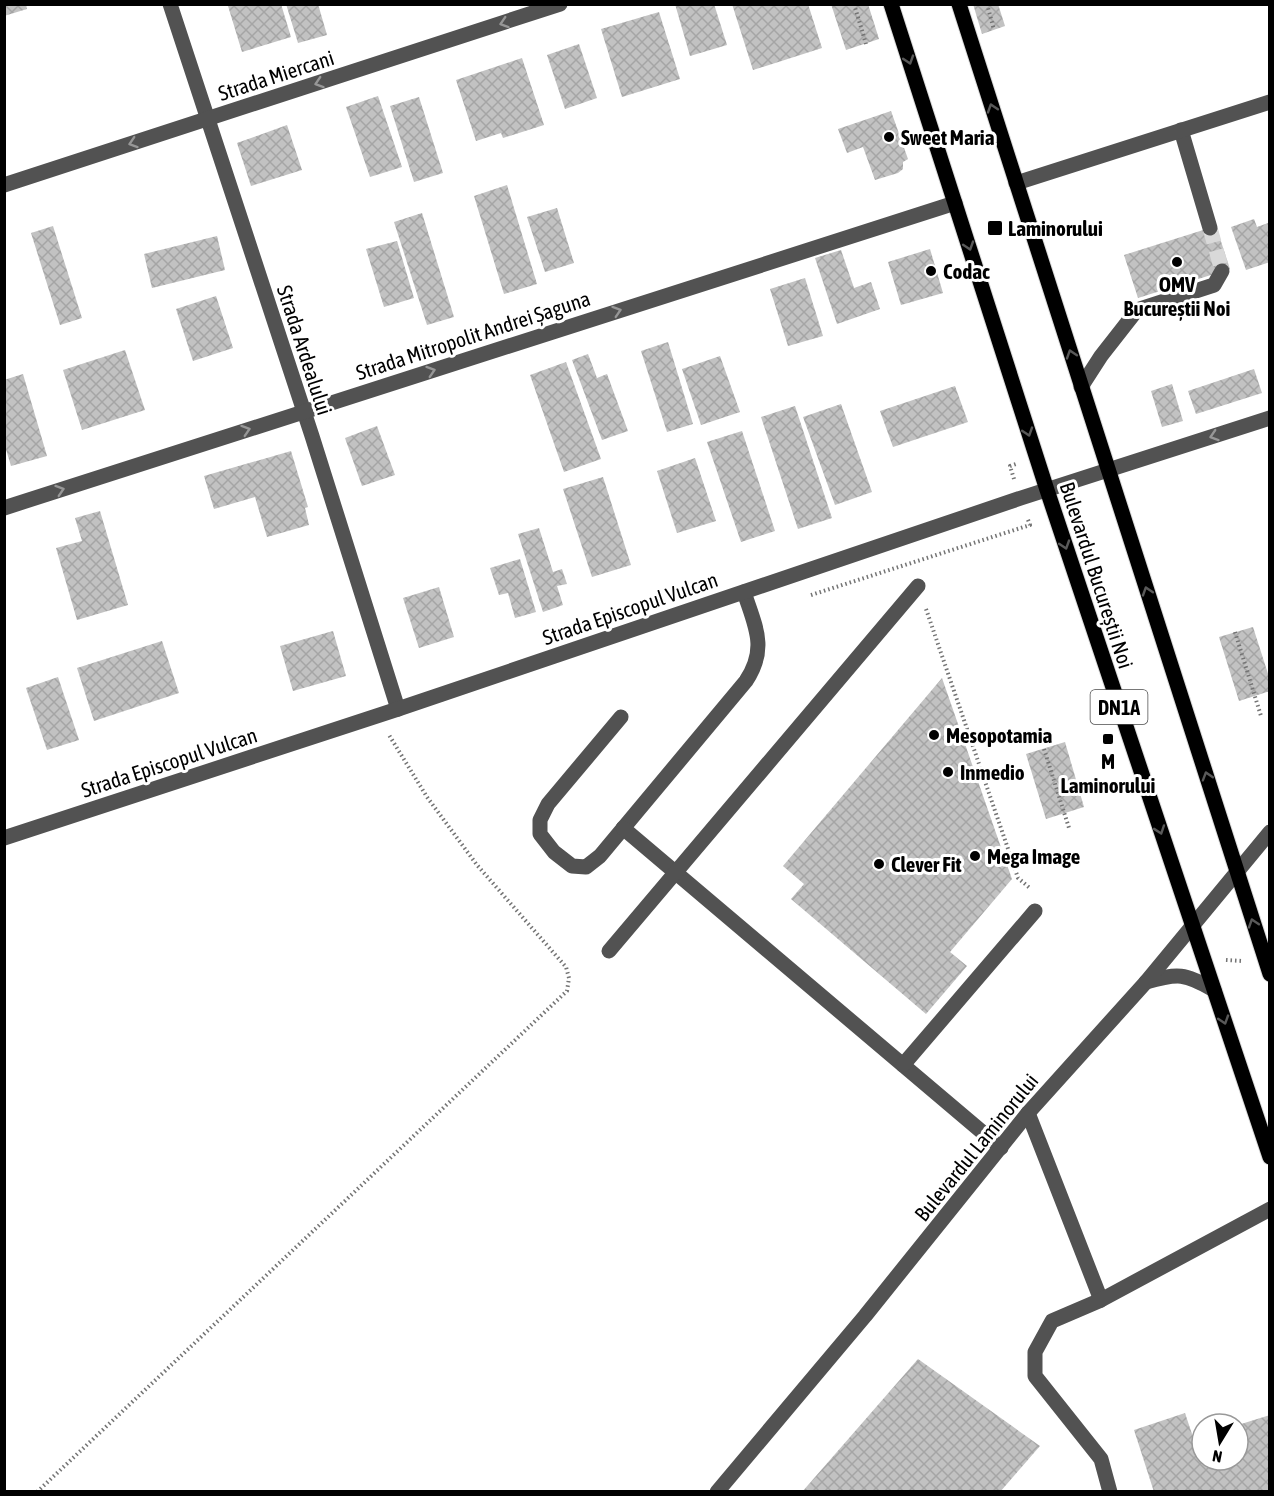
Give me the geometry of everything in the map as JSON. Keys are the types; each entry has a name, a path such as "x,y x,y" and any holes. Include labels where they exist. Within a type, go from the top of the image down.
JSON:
{"main road":[{"name":"Bulevardul Bucureștii Noi","path":"891,4 1047,490 1269,1157"},
{"name":"Bulevardul Bucureștii Noi","path":"959,4 1269,974"}],"street":[{"name":"Strada Ardealului","path":"170,4 398,709"},
{"name":"Strada Miercani","path":"4,185 560,4"},
{"path":"1016,183 1269,102"},
{"path":"1181,130 1210,228"},
{"name":"Strada Mitropolit Andrei Șaguna","path":"4,508 955,203"},
{"path":"1081,387 1137,310 1214,285 1222,271"},
{"name":"Strada Episcopul Vulcan","path":"4,838 1269,418"},
{"path":"609,951 918,586"},
{"path":"621,717 548,804 540,820 540,834 554,852 572,866 586,867 600,856 746,681 754,668 759,652 758,637 744,592"},
{"path":"623,828 1000,1148"},
{"name":"Bulevardul Laminorului","path":"717,1491 865,1316 1028,1113 1146,982 1269,832"},
{"path":"903,1065 1035,911"},
{"path":"1146,982 1171,975 1193,978 1214,990"},
{"path":"1028,1113 1101,1300"},
{"path":"1110,1491 1101,1459 1035,1376 1035,1352 1052,1322 1101,1300 1269,1209"}],"path":[{"path":"854,4 866,44"},
{"path":"987,4 994,30"},
{"path":"910,563 1018,878 1044,900 1035,911"},
{"path":"1235,632 1262,716"},
{"path":"37,1491 567,991 570,978 566,967 477,865 428,797 389,734"},
{"path":"1044,749 1069,828"}],"building":[{"path":"4,4 26,4 27,9 4,16"},
{"path":"281,4 291,37 242,52 228,6"},
{"path":"286,4 318,4 327,35 298,43"},
{"path":"675,4 714,4 727,45 690,56"},
{"path":"732,4 808,4 822,48 753,70"},
{"path":"831,4 868,4 879,39 846,50"},
{"path":"973,4 998,4 1005,26 982,34"},
{"path":"659,12 680,79 622,97 601,29"},
{"path":"579,44 597,98 565,109 547,55"},
{"path":"522,58 544,125 503,138 501,133 476,141 456,80"},
{"path":"378,96 402,167 370,177 346,107"},
{"path":"419,97 443,173 414,182 390,106"},
{"path":"891,111 908,159 903,162 903,169 898,173 875,180 863,147 847,153 838,129"},
{"path":"287,125 302,170 251,186 237,143"},
{"path":"507,185 537,284 504,294 474,196"},
{"path":"557,208 574,263 545,272 527,217"},
{"path":"422,213 454,317 427,325 394,222"},
{"path":"1254,219 1257,227 1268,223 1270,262 1246,270 1231,227"},
{"path":"53,226 82,318 60,325 31,233"},
{"name":"OMV Bucureștii Noi","path":"1216,226 1230,269 1138,298 1124,255"},
{"path":"217,236 225,270 152,288 144,254"},
{"path":"397,241 414,298 384,307 366,249"},
{"path":"930,249 943,293 901,305 888,262"},
{"path":"841,250 854,288 871,282 880,309 837,324 815,258"},
{"path":"805,278 823,336 788,346 770,289"},
{"path":"216,296 233,348 193,361 176,309"},
{"path":"668,342 693,424 667,432 641,351"},
{"path":"125,350 145,410 82,430 63,370"},
{"path":"588,354 597,378 607,374 628,431 602,440 572,360"},
{"path":"720,356 740,412 701,425 682,369"},
{"path":"566,362 601,459 564,472 530,375"},
{"path":"1254,369 1262,393 1196,414 1188,391"},
{"path":"23,374 47,456 11,466 4,443 4,380"},
{"path":"1172,384 1183,421 1162,427 1151,391"},
{"path":"955,386 968,422 893,447 880,411"},
{"path":"841,404 872,492 835,505 803,417"},
{"path":"795,406 832,518 798,529 761,417"},
{"path":"377,426 395,475 362,486 345,438"},
{"path":"742,431 775,531 741,542 707,442"},
{"path":"291,451 308,507 305,508 309,525 267,537 255,497 214,509 204,476"},
{"path":"695,458 716,521 677,533 657,471"},
{"path":"603,477 631,565 592,577 563,489"},
{"path":"100,511 128,605 77,620 56,548 82,541 75,518"},
{"path":"539,528 553,572 562,569 567,584 557,586 563,605 543,612 518,534"},
{"path":"520,559 536,612 515,618 508,593 499,595 490,568"},
{"path":"439,587 454,637 419,648 403,598"},
{"path":"1253,627 1270,680 1270,691 1239,701 1219,637"},
{"path":"333,631 346,676 293,691 280,646"},
{"path":"162,641 179,693 94,721 77,668"},
{"path":"58,677 79,740 47,750 26,688"},
{"path":"942,678 1012,879 950,952 967,966 926,1014 791,899 804,884 783,866"},
{"path":"1065,742 1084,807 1046,819 1026,754"},
{"path":"918,1359 1040,1446 1000,1492 802,1492"},
{"path":"1185,1413 1190,1428 1190,1472 1250,1472 1250,1421 1270,1415 1270,1492 1154,1492 1134,1430"}],"tunnel":[{"path":"1210,228 1222,271"}],"place":[{"name":"Sweet Maria","path":"889,137"},
{"name":"Laminorului","path":"995,228"},
{"name":"OMV Bucureștii Noi","path":"1177,262"},
{"name":"Codac","path":"931,271"},
{"name":"Mesopotamia","path":"934,735"},
{"name":"M Laminorului","path":"1108,739"},
{"name":"Inmedio","path":"948,772"},
{"name":"Mega Image","path":"975,856"},
{"name":"Clever Fit","path":"879,864"}]}
